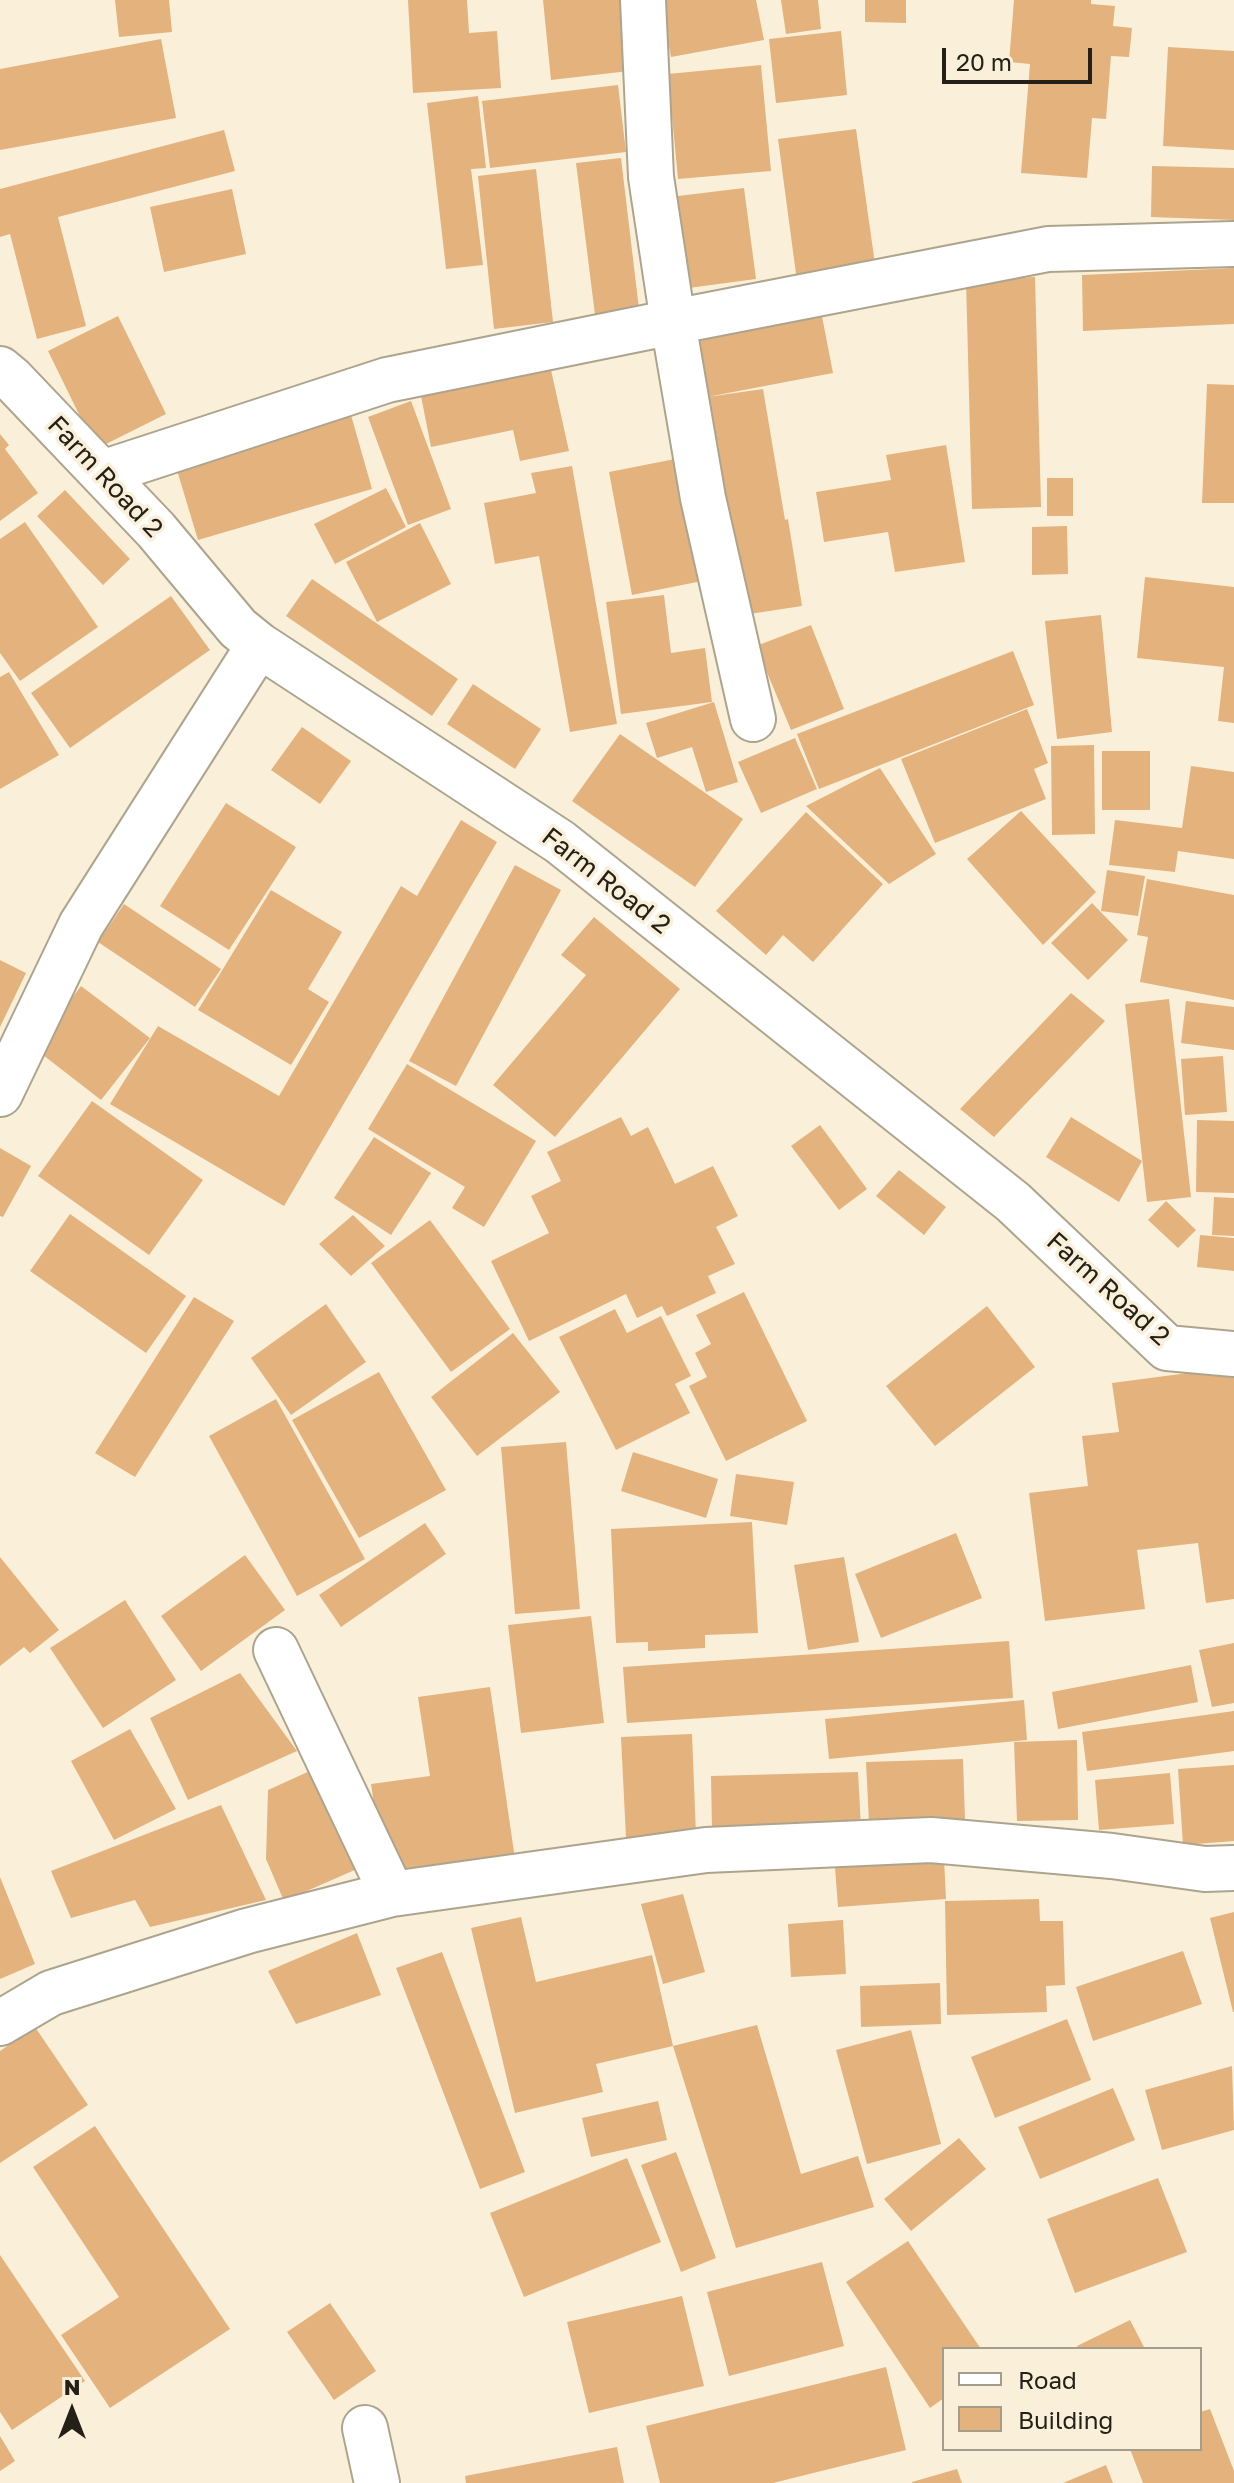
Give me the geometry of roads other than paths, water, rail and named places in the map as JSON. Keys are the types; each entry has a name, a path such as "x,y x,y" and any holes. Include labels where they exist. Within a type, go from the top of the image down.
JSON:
{"street":[{"path":"643,0 651,177 673,322 703,498 753,719"},
{"path":"102,473 387,380 673,322 1048,249 1234,244"},
{"name":"Farm Road 2","path":"0,369 156,530 238,628 259,645 560,842 1013,1202 1167,1348 1234,1354"},
{"path":"0,1094 81,925 259,645"},
{"path":"276,1650 392,1894"},
{"path":"0,2023 51,1993 247,1931 392,1894 706,1850 931,1840 1112,1856 1205,1869 1234,1868"},
{"path":"365,2428 377,2483"}]}
